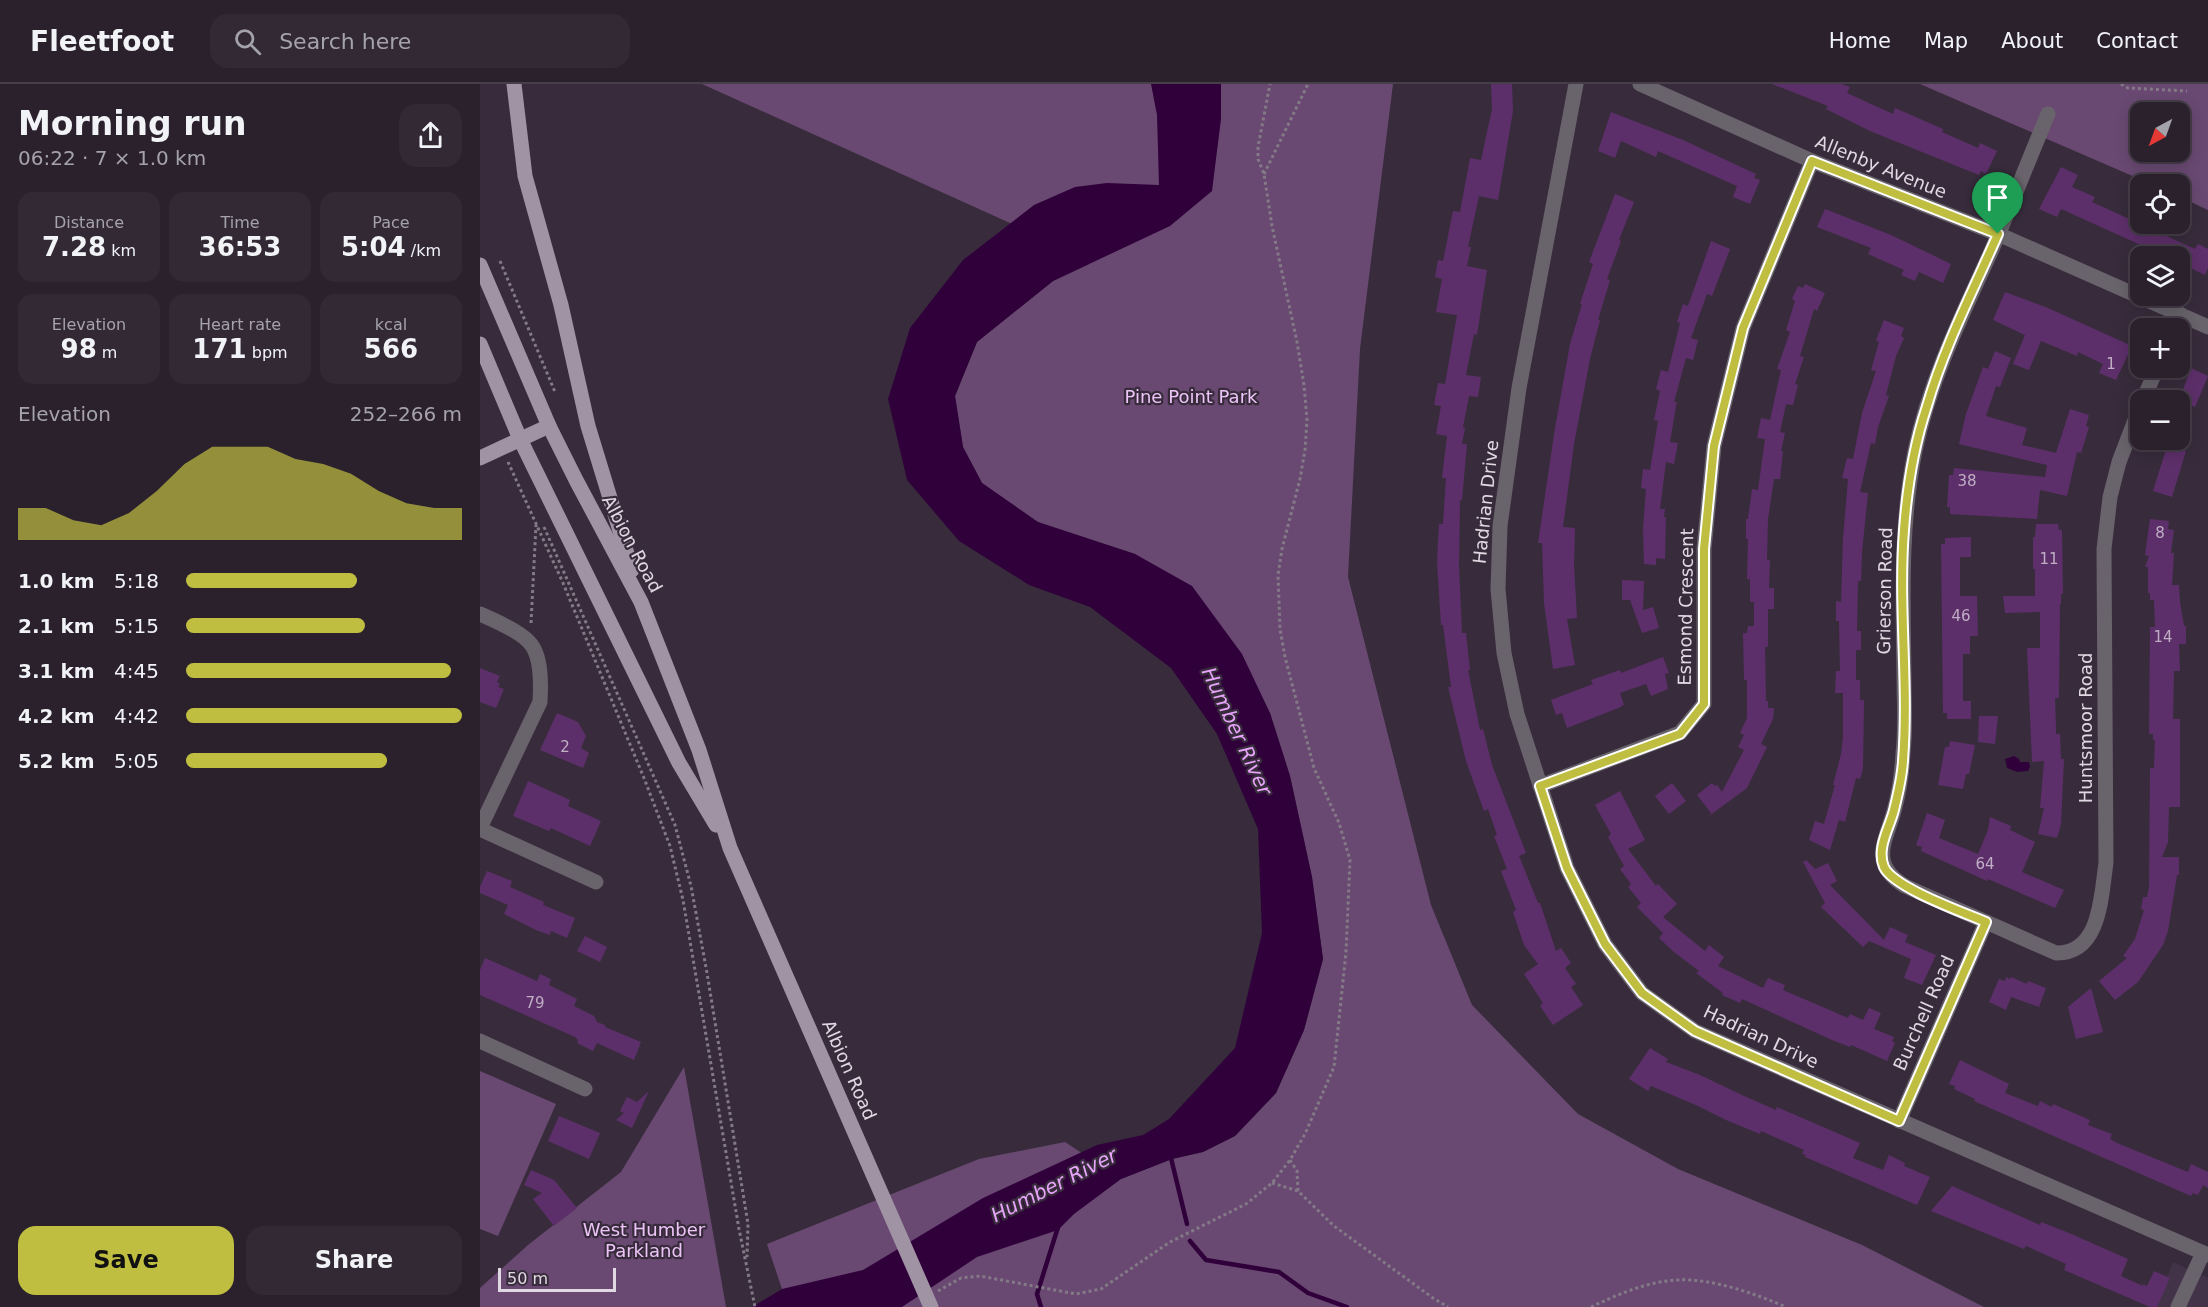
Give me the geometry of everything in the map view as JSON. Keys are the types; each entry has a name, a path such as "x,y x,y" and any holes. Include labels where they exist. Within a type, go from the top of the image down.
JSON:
{"main road":[{"path":"514,84 525,176 561,305 588,426 641,602"},
{"name":"Albion Road","path":"480,265 549,426 641,602 699,750 730,848 931,1301"},
{"name":"Albion Road","path":"480,344 520,439 679,763 730,848"},
{"path":"480,458 549,426"}],"street":[{"name":"Hadrian Drive","path":"1576,84 1519,387 1500,526 1498,589 1504,653 1517,714 1567,868 1605,944 1642,993 1695,1031 2205,1254"},
{"name":"Allenby Avenue","path":"1640,84 1812,161 1998,234 2171,318"},
{"name":"Grierson Road","path":"1986,922 1895,880 1884,866 1882,857 1902,772 1904,531 1916,450 1926,406 1952,337 2048,114"},
{"name":"Esmond Crescent","path":"1540,786 1680,734 1704,704 1704,549 1714,446 1743,328 1812,161"},
{"name":"Allenby Avenue","path":"2190,324 2208,327"},
{"name":"Huntsmoor Road","path":"1986,922 2056,953 2072,951 2081,946 2092,930 2101,900 2106,863 2104,549 2113,485 2130,432"},
{"path":"480,614 530,643 539,661 540,702 480,829 596,882"},
{"name":"Burchell Road","path":"1899,1121 1986,922"},
{"path":"480,1041 585,1089"},
{"path":"2178,1307 2205,1254"}],"path":[{"path":"931,1301 960,1278 980,1276 1076,1294 1101,1289 1170,1242 1246,1204 1272,1183 1290,1160 1330,1081 1336,1060 1346,952 1350,860 1339,823 1314,768 1280,629 1278,574 1300,479 1307,420 1297,342 1270,216 1264,174 1258,159 1258,147 1270,84"},
{"path":"1264,174 1308,84"},
{"path":"2121,84 2128,88 2187,91"},
{"path":"500,261 555,392"},
{"path":"502,447 563,583 670,846 685,910 739,1229 755,1307"},
{"path":"540,517 675,825 691,886 707,973 748,1224 747,1264"},
{"path":"530,643 536,524"},
{"path":"1290,1160 1297,1171 1298,1191"},
{"path":"1272,1183 1298,1191 1334,1226 1433,1299 1448,1307"},
{"path":"1591,1307 1623,1292 1681,1279 1736,1290 1786,1307"}],"shaded area":[{"path":"2173,1262 2208,1278 2208,1307 2156,1307"}],"green space":[{"name":"Pine Point Park","path":"702,84 1393,84 1360,349 1348,577 1431,905 1472,1005 1578,1114 1678,1169 1862,1245 1984,1307 788,1307 767,1244 979,1159 1065,1142 1121,1179 1172,1159 1203,1152 1235,1136 1276,1093 1304,1030 1323,959 1312,877 1290,776 1270,713 1135,554 1037,522 982,483 963,447 955,396 977,342 1053,281 1089,264 1010,223"},
{"path":"1920,84 2208,84 2208,210 2190,202 2190,174 2130,175"},
{"name":"West Humber Parkland","path":"684,1067 726,1307 480,1307 480,1288 528,1245 621,1172"},
{"path":"480,1071 556,1104 498,1236 480,1229"}],"water":[{"name":"Humber River","path":"1151,84 1221,84 1221,119 1212,191 1170,226 1053,281 977,342 955,396 963,447 982,483 1038,522 1135,554 1192,586 1242,654 1270,713 1290,776 1312,877 1323,959 1304,1030 1276,1093 1235,1136 1203,1152 1172,1159 1121,1179 1074,1214 1058,1230 977,1257 902,1307 752,1307 782,1289 863,1270 983,1198 1097,1145 1143,1135 1169,1119 1235,1048 1262,933 1258,829 1217,734 1171,668 1090,607 1029,585 959,541 907,480 888,399 910,328 963,260 1034,205 1075,187 1107,183 1159,185 1157,115"},
{"path":"2014,756 2020,762 2029,762 2028,771 2017,772 2007,768 2005,759"}],"building":[{"path":"1491,84 1512,84 1513,111 1498,200 1479,196 1468,247 1471,247 1467,266 1487,270 1477,335 1474,334 1466,375 1481,377 1478,397 1469,396 1463,427 1465,428 1462,444 1467,444 1462,500 1460,500 1459,566 1462,633 1466,633 1470,670 1468,670 1480,730 1483,729 1492,765 1526,853 1519,856 1538,903 1540,903 1556,951 1561,948 1571,963 1565,968 1576,984 1571,987 1583,1005 1553,1025 1540,1006 1543,1003 1524,974 1538,964 1524,945 1513,912 1516,910 1501,871 1507,869 1494,836 1497,835 1488,809 1484,811 1466,761 1448,687 1451,687 1443,625 1441,625 1437,561 1439,524 1443,524 1446,478 1442,478 1447,436 1436,434 1441,406 1434,405 1438,383 1445,384 1457,315 1436,312 1442,279 1435,277 1438,260 1443,261 1453,211 1460,212 1470,158 1481,160 1492,109"},
{"path":"1772,84 1842,84 1850,87 1847,93 1893,114 1895,108 1943,129 1942,132 1978,148 1980,143 1997,151 1986,174 1981,171 1979,175 1870,131 1826,109 1828,106"},
{"path":"1611,112 1683,140 1756,174 1754,178 1760,180 1750,204 1733,197 1737,186 1658,151 1656,157 1621,141 1615,158 1598,151"},
{"path":"2061,167 2078,175 2072,187 2095,197 2092,202 2130,219 2130,234 2162,234 2188,246 2143,246 2061,209 2057,217 2039,209"},
{"path":"1615,194 1634,202 1607,279 1610,280 1598,320 1600,320 1574,444 1563,527 1575,528 1574,565 1577,618 1567,619 1575,665 1553,669 1544,603 1542,543 1538,543 1570,344 1593,264 1589,262"},
{"path":"1825,209 1891,235 1951,264 1943,283 1919,272 1915,281 1901,275 1904,270 1868,254 1871,248 1817,227"},
{"path":"1711,241 1730,249 1712,296 1707,294 1691,338 1698,340 1693,360 1686,358 1674,402 1677,402 1670,442 1678,443 1674,464 1666,462 1660,509 1665,509 1664,517 1666,517 1665,559 1656,558 1656,565 1644,564 1643,529 1646,489 1641,488 1643,469 1650,470 1658,421 1654,420 1660,391 1656,389 1661,370 1668,372 1680,323 1677,322 1683,304 1688,306"},
{"path":"2198,244 2208,249 2208,268 2205,275 2190,268 2190,247 2195,249"},
{"path":"1805,284 1825,293 1817,311 1814,309 1800,356 1804,357 1795,384 1798,385 1793,405 1786,404 1780,432 1785,433 1781,451 1783,451 1780,479 1774,479 1768,519 1767,560 1770,560 1769,588 1774,588 1774,609 1768,609 1768,647 1765,647 1766,701 1768,701 1768,708 1774,708 1773,719 1761,744 1767,747 1747,788 1709,816 1711,813 1697,795 1712,783 1717,785 1722,792 1744,750 1738,747 1744,735 1740,733 1747,718 1743,633 1747,633 1748,626 1754,626 1754,602 1750,602 1750,579 1747,579 1746,519 1748,519 1752,489 1758,490 1765,439 1757,438 1761,418 1770,420 1781,370 1777,369 1790,332 1786,330 1795,301 1792,299 1798,286 1803,288"},
{"path":"2005,292 2048,308 2130,345 2130,350 2116,380 2099,373 2103,364 2078,352 2077,356 2041,341 2029,370 2013,364 2025,335 1993,320"},
{"path":"1884,320 1904,328 1901,336 1904,338 1896,356 1886,395 1889,396 1878,427 1875,444 1871,443 1860,492 1868,493 1861,581 1858,581 1857,631 1861,631 1861,650 1856,650 1856,680 1860,680 1860,700 1864,700 1863,769 1860,779 1856,778 1845,822 1839,820 1830,850 1809,840 1815,821 1824,824 1835,785 1833,785 1843,737 1843,693 1835,693 1836,671 1840,671 1839,621 1836,621 1836,601 1841,602 1848,479 1842,478 1847,458 1853,459 1862,413 1876,371 1871,370 1879,342 1876,340"},
{"path":"1995,351 2011,358 2000,387 1996,386 1986,416 2027,428 2022,445 2056,453 2070,409 2089,415 2086,426 2089,427 2081,453 2077,452 2067,496 2040,490 2037,519 1950,514 1950,507 1947,507 1949,475 1953,475 1954,468 2045,477 2047,465 1959,444 1966,414 1983,367 1988,369"},
{"path":"2191,368 2208,376 2195,407 2190,405 2190,390 2183,390 2187,378 2190,378"},
{"path":"2166,450 2186,451 2172,497 2153,491"},
{"path":"2150,519 2169,521 2168,529 2174,530 2171,553 2174,553 2172,585 2179,585 2184,626 2186,626 2186,644 2179,644 2180,671 2174,671 2173,719 2180,719 2180,807 2169,807 2168,842 2162,857 2179,857 2179,875 2177,875 2168,931 2163,945 2138,982 2115,1000 2099,981 2127,958 2123,956 2135,939 2144,910 2141,909 2143,897 2147,897 2149,886 2150,768 2154,768 2155,740 2153,740 2153,734 2149,734 2150,627 2155,627 2154,600 2150,600 2150,593 2148,593 2148,567 2145,567 2149,556 2145,555"},
{"path":"2036,524 2058,524 2059,530 2062,530 2063,594 2061,594 2060,604 2059,698 2055,698 2056,734 2060,734 2061,759 2064,759 2061,824 2057,838 2038,834 2044,808 2040,808 2044,761 2032,762 2027,648 2040,648 2040,612 2005,613 2003,596 2035,596 2033,537 2035,537"},
{"path":"1971,537 1971,557 1960,557 1960,596 1977,596 1978,636 1970,636 1970,654 1963,654 1963,701 1971,701 1971,719 1947,719 1947,713 1943,713 1941,544 1945,544 1945,538"},
{"path":"1622,580 1644,581 1643,610 1653,607 1659,628 1642,633 1630,600 1622,600"},
{"path":"1663,657 1669,673 1665,674 1668,689 1651,696 1646,684 1620,693 1624,705 1621,707 1567,728 1562,713 1556,715 1551,700 1593,684 1591,680 1620,670 1621,673"},
{"path":"480,668 500,676 497,682 500,684 498,687 504,689 496,708 480,702"},
{"path":"557,713 578,722 586,736 581,748 589,753 583,768 540,750"},
{"path":"1979,716 1998,716 1995,744 1978,742"},
{"path":"1950,741 1975,745 1969,774 1966,774 1963,789 1938,785 1945,747 1949,747"},
{"path":"528,781 570,800 568,806 601,821 590,846 551,828 549,831 513,816"},
{"path":"1672,783 1686,801 1669,814 1655,796"},
{"path":"1620,791 1645,840 1628,849 1656,886 1658,884 1677,904 1663,917 1705,951 1709,945 1724,957 1718,966 1763,988 1768,978 1785,985 1783,990 1848,1018 1850,1014 1863,1020 1869,1008 1881,1013 1874,1029 1894,1037 1892,1041 1895,1043 1887,1061 1851,1045 1850,1047 1832,1040 1742,999 1740,1003 1722,995 1723,993 1696,973 1699,971 1659,938 1663,933 1637,907 1641,903 1628,887 1631,884 1620,869 1624,866 1608,837 1611,834 1595,805"},
{"path":"1927,813 1945,820 1939,838 1978,854 1988,830 1990,817 2011,826 2010,830 2035,842 2022,872 2064,890 2055,908 1921,851 1922,847 1916,845"},
{"path":"1806,860 1815,869 1828,863 1837,881 1830,885 1884,940 1890,927 1908,935 1905,942 1936,955 1922,985 1904,978 1911,959 1869,941 1863,947 1821,907 1825,903 1803,862"},
{"path":"487,871 512,881 510,887 544,902 543,905 575,918 567,938 551,931 550,935 536,930 504,914 508,905 480,893 480,887"},
{"path":"585,936 607,947 600,962 577,951"},
{"path":"485,958 537,981 540,974 551,979 549,985 577,999 574,1006 594,1016 597,1022 605,1027 641,1042 634,1060 597,1043 593,1051 577,1043 578,1040 575,1037 480,995 480,970"},
{"path":"2006,977 2027,984 2028,981 2046,988 2039,1007 2011,997 2006,1010 1989,1002 1999,979 2005,981"},
{"path":"2091,988 2103,1032 2076,1039 2068,1007"},
{"path":"1650,1048 1668,1059 1666,1062 1776,1110 1777,1107 1860,1143 1853,1158 1883,1170 1889,1155 1905,1163 1904,1166 1930,1177 1917,1205 1805,1157 1806,1155 1802,1154 1804,1150 1761,1131 1760,1134 1651,1086 1648,1091 1629,1079"},
{"path":"1960,1060 2009,1084 2005,1093 2038,1106 2040,1101 2052,1107 2053,1104 2090,1120 2088,1125 2112,1134 2110,1139 2117,1143 2188,1172 2191,1164 2208,1172 2208,1188 2203,1185 2198,1195 2193,1193 2191,1196 1974,1101 1975,1099 1954,1089 1955,1086 1949,1084"},
{"path":"649,1091 632,1128 616,1120 624,1113 620,1111 627,1097 637,1102"},
{"path":"559,1116 600,1133 589,1159 548,1141"},
{"path":"531,1170 554,1180 577,1208 554,1226 533,1199 542,1193 524,1185"},
{"path":"1952,1186 2040,1225 2041,1222 2128,1259 2121,1276 2143,1286 2143,1284 2147,1286 2154,1271 2170,1278 2157,1307 2150,1307 2064,1270 2066,1264 2026,1246 2024,1249 1931,1211"}],"waterway":[{"path":"1170,1154 1187,1224"},
{"path":"1041,1307 1037,1294 1059,1224"},
{"path":"1190,1241 1206,1260 1279,1272 1308,1293 1347,1307"}],"route":[{"path":"1812,161 1998,234 1952,337 1926,406 1916,450 1904,531 1902,772 1882,857 1884,866 1895,880 1986,922 1899,1121 1695,1031 1642,993 1605,944 1567,868 1540,786 1680,734 1704,704 1704,549 1714,446 1743,328 1812,161"}]}
